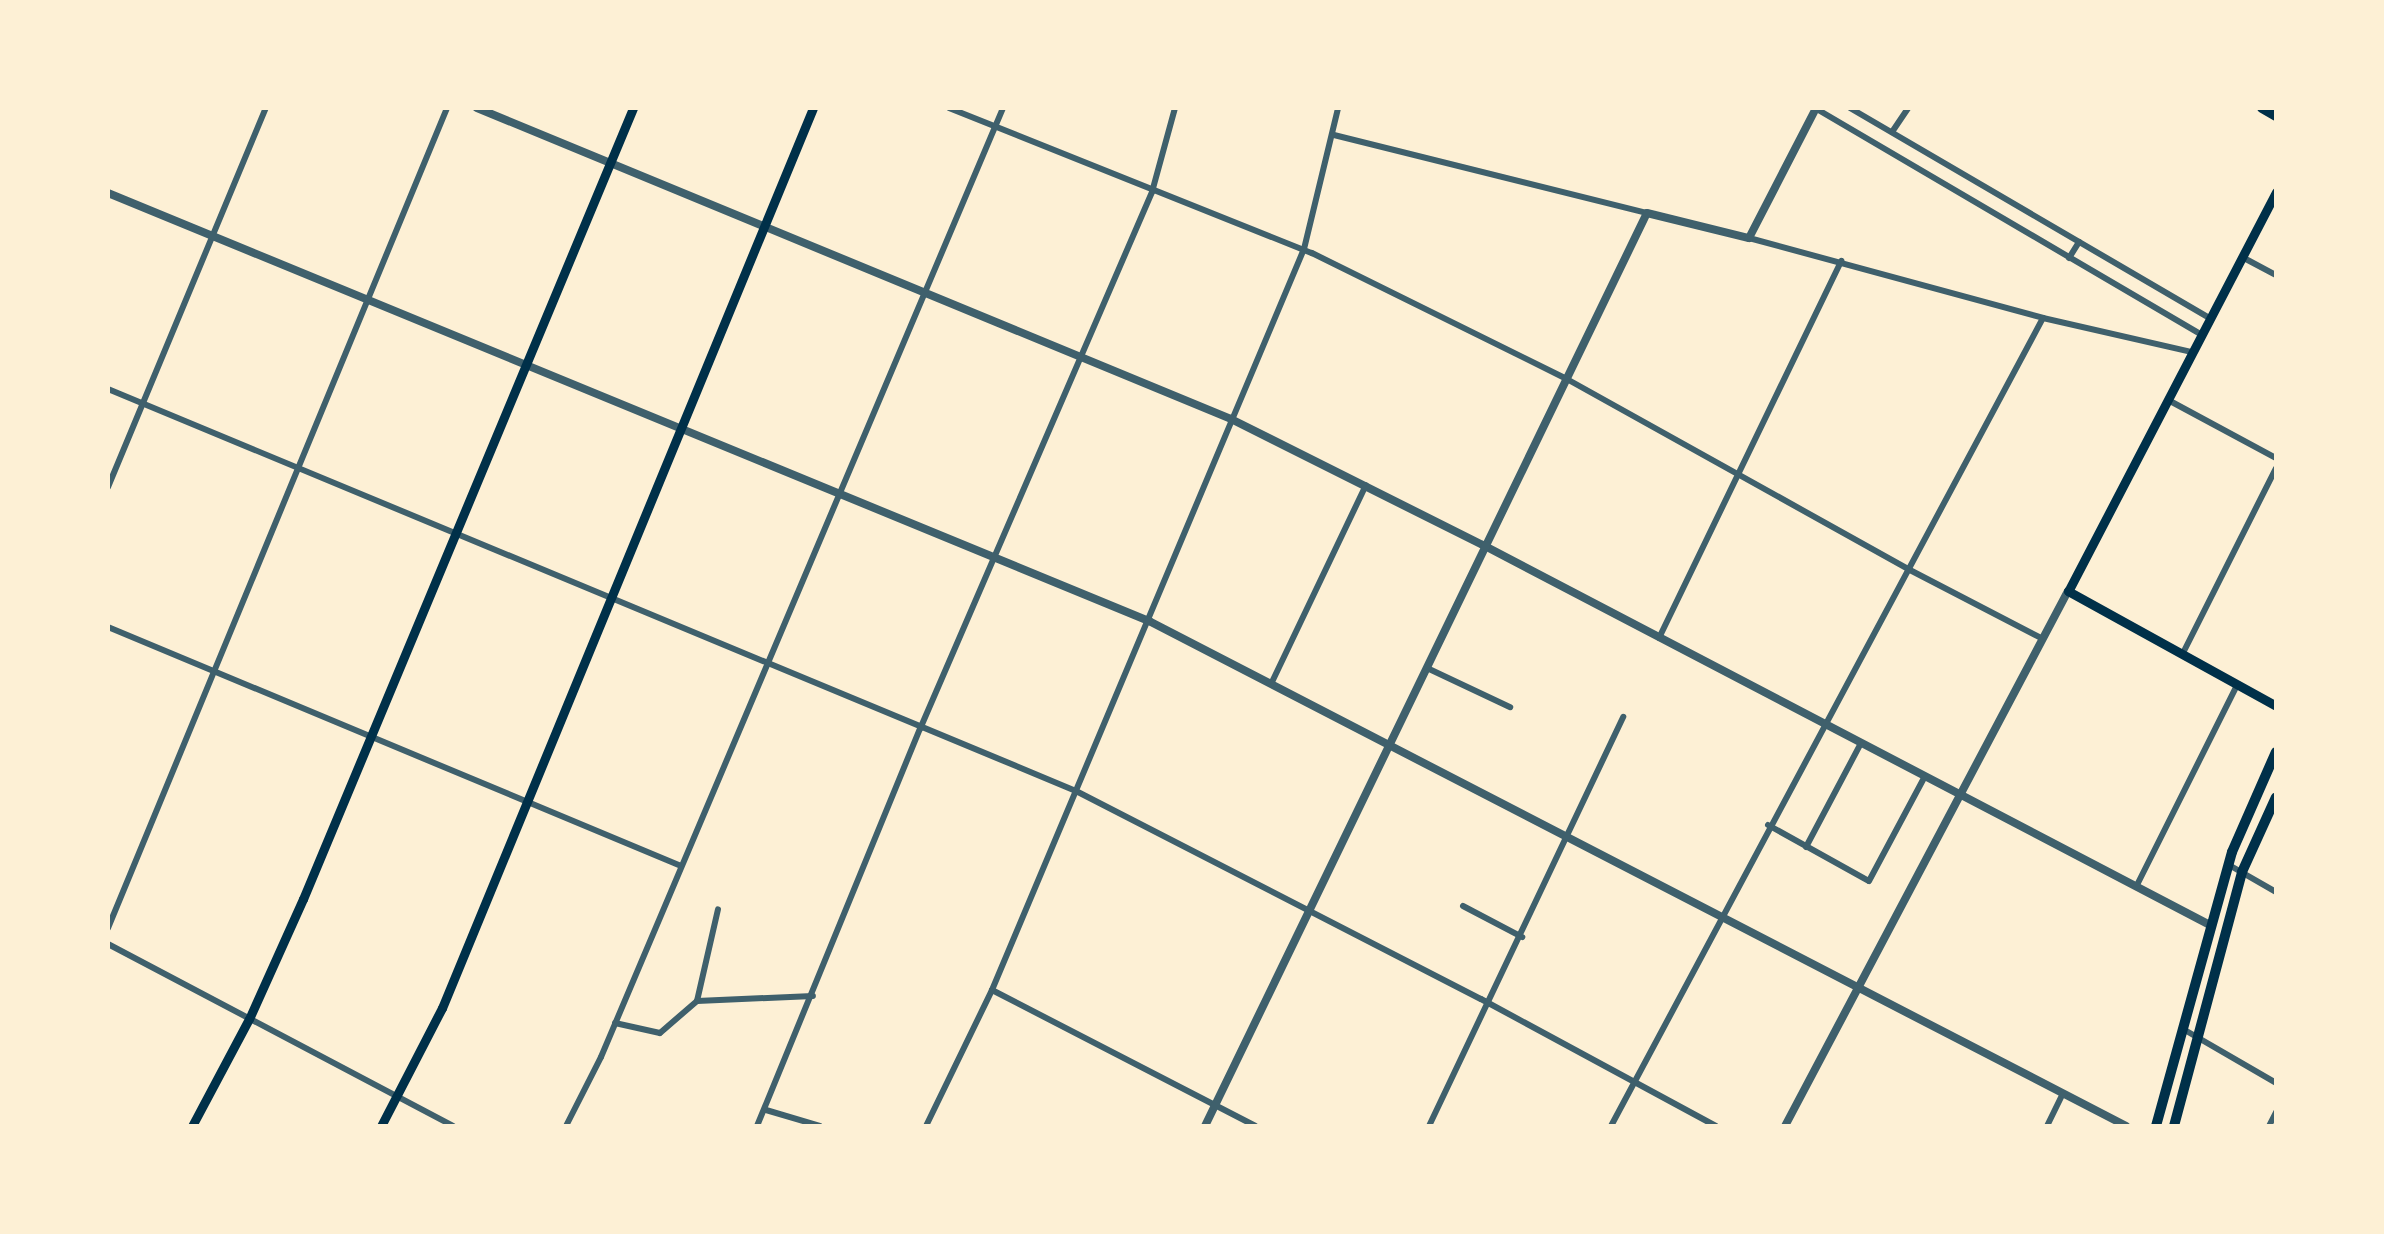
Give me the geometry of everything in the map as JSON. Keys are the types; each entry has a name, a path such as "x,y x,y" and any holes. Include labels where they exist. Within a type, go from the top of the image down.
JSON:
{"main road":[{"path":"192,1126 250,1020 633,108"},
{"path":"381,1126 442,1008 523,802 682,428 812,108"},
{"path":"2262,108 2276,116"},
{"path":"2276,192 2068,591 2276,706"},
{"path":"2156,1126 2228,865 2276,752"},
{"path":"2174,1126 2242,872 2276,797"}],"street":[{"path":"108,487 266,108"},
{"path":"108,928 447,108"},
{"path":"477,108 1232,419 2225,932"},
{"path":"950,108 1152,192 1304,249 1568,380 1908,569 2043,639"},
{"path":"566,1126 615,1022 1002,108"},
{"path":"757,1126 920,729 1152,192 1175,108"},
{"path":"926,1126 992,990 1304,249 1338,108"},
{"path":"1749,238 1815,108 2202,335"},
{"path":"1850,108 2211,318"},
{"path":"1892,132 1908,108"},
{"path":"1334,135 1841,260 2043,318 2194,352"},
{"path":"1954,191 1964,174"},
{"path":"108,193 1149,621 1391,742 2126,1126"},
{"path":"1205,1126 1646,213"},
{"path":"2068,258 2079,242"},
{"path":"2242,257 2276,275"},
{"path":"1658,638 1841,260"},
{"path":"1610,1126 1719,916 2043,318"},
{"path":"108,390 1076,791 1490,1004 1716,1126"},
{"path":"2170,401 2276,458"},
{"path":"2182,656 2276,468"},
{"path":"1272,682 1366,485"},
{"path":"1785,1126 1963,796 2068,591"},
{"path":"108,627 680,865"},
{"path":"1427,668 1510,707"},
{"path":"2136,887 2236,687"},
{"path":"1429,1126 1522,937 1622,718"},
{"path":"1806,847 1861,743"},
{"path":"1768,825 1866,880 1873,879 1924,776"},
{"path":"2228,865 2276,892"},
{"path":"1464,906 1522,937"},
{"path":"615,1022 660,1033 697,1001 718,909"},
{"path":"108,944 453,1126"},
{"path":"992,990 1255,1126"},
{"path":"697,1001 812,996"},
{"path":"2183,1029 2276,1083"},
{"path":"2046,1126 2062,1095"},
{"path":"766,1110 820,1126"},
{"path":"2269,1126 2276,1112"}]}
